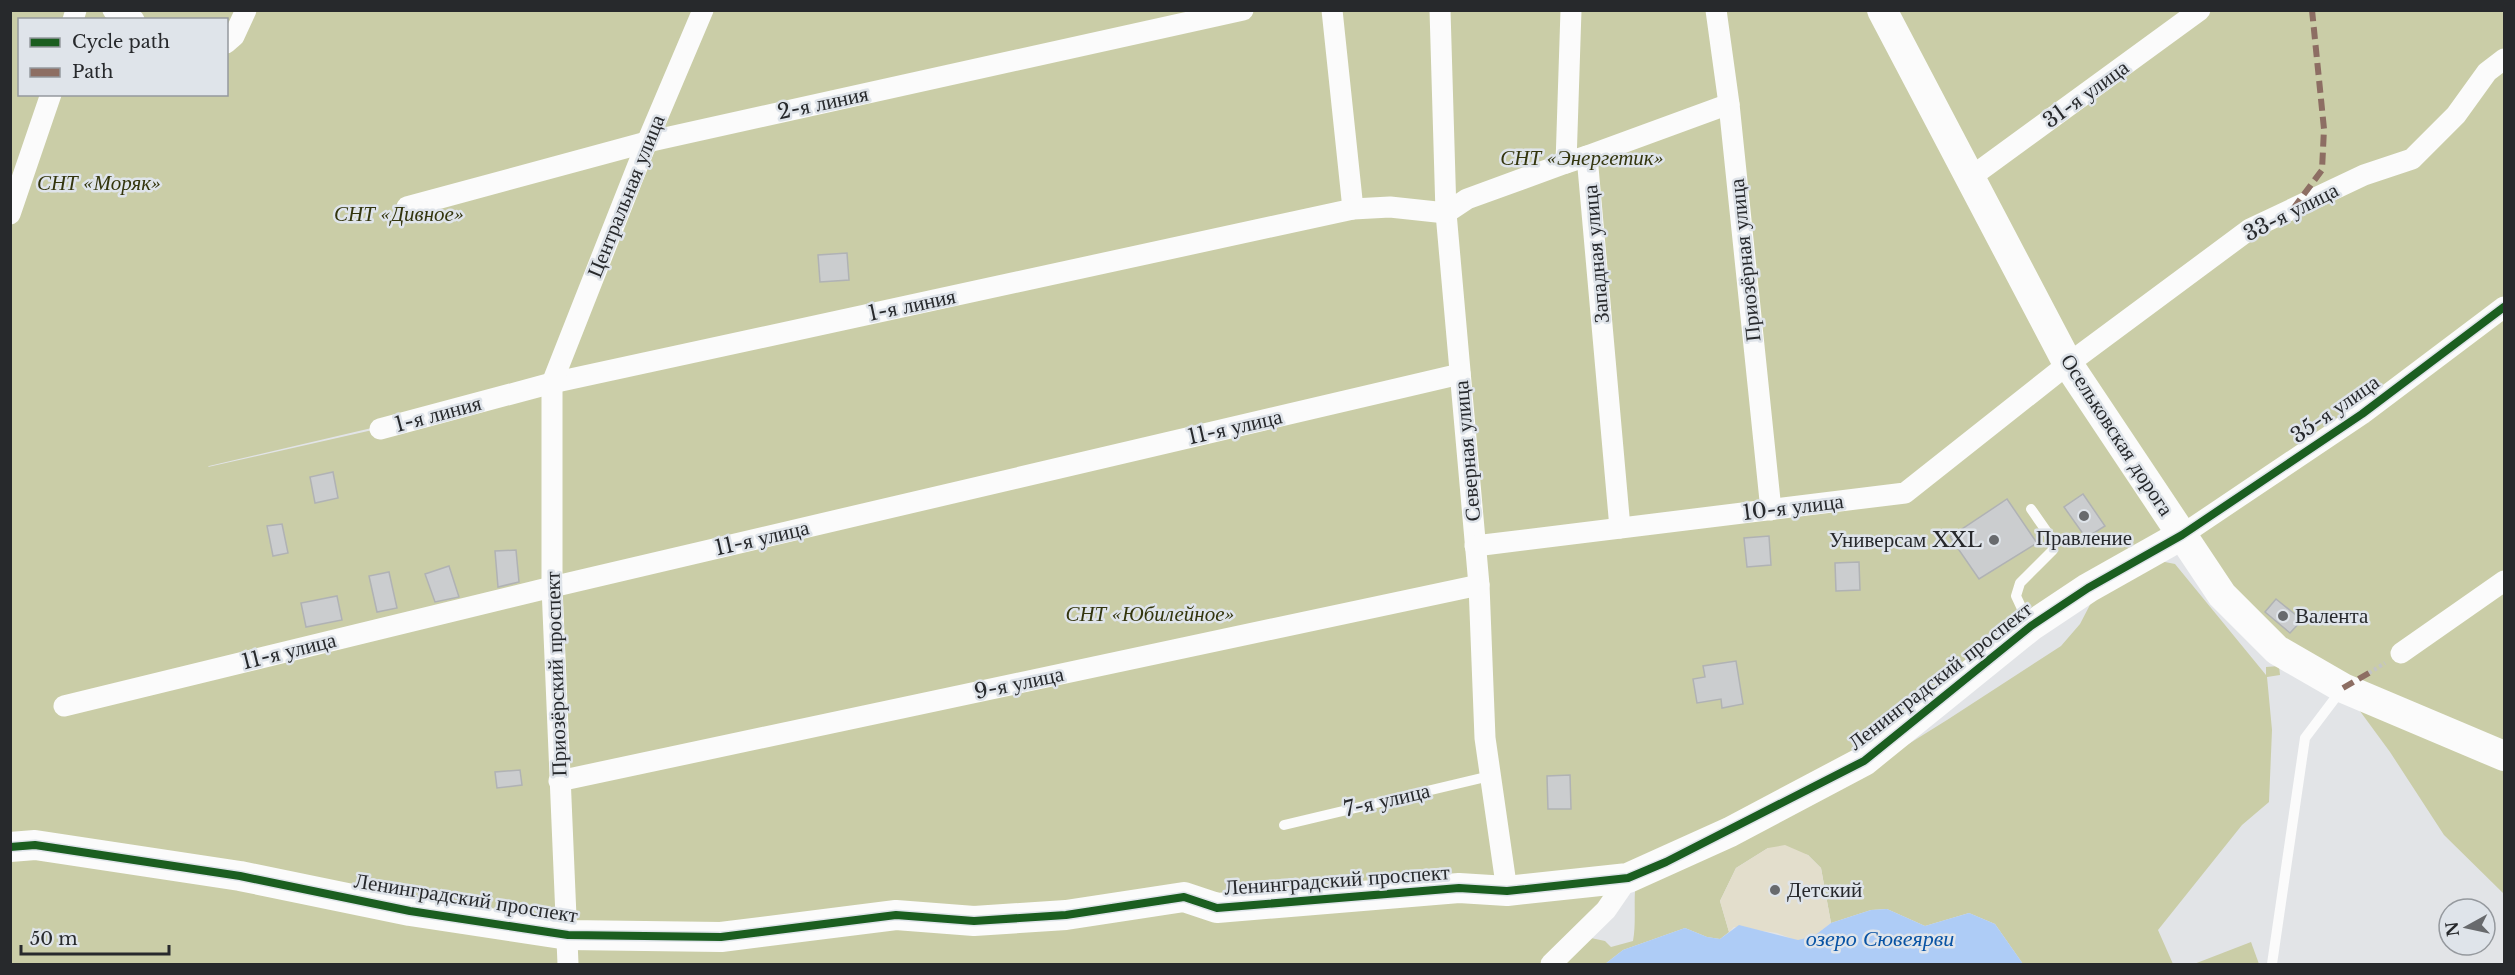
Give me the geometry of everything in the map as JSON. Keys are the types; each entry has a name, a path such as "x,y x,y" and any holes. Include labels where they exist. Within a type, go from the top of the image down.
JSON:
{"street":[{"path":"113,10 130,18"},
{"path":"228,41 234,36 246,10"},
{"name":"Центральная улица","path":"552,383 647,142 703,10"},
{"name":"2-я линия","path":"407,207 647,142 1243,10"},
{"path":"1332,10 1353,209"},
{"name":"Северная улица","path":"1440,10 1446,213 1479,585 1485,738 1507,891"},
{"name":"Западная улица","path":"1571,10 1566,163 1587,156 1620,528"},
{"name":"Приозёрная улица","path":"1716,10 1729,104 1771,510"},
{"name":"Осельковская дорога","path":"1882,10 2068,364 2222,595 2277,650 2343,688 2505,756"},
{"name":"31-я улица","path":"1971,177 2200,10"},
{"name":"33-я улица","path":"2068,364 2250,229 2364,175 2412,159 2456,115 2487,72 2505,59"},
{"path":"10,214 50,96"},
{"path":"1587,156 1729,104"},
{"path":"1446,213 1467,199 1566,163"},
{"name":"1-я линия","path":"380,429 552,383 1353,209 1390,207 1446,213"},
{"name":"35-я улица","path":"2182,535 2362,414 2505,307"},
{"name":"10-я улица","path":"1475,546 1905,493 2068,364"},
{"name":"11-я улица","path":"64,706 552,587 1460,374"},
{"name":"Приозёрский проспект","path":"552,383 552,587 568,950"},
{"name":"Ленинградский проспект","path":"10,847 46,847 240,876 411,911 568,950 721,937 896,915 974,921 1066,915 1184,897 1217,908 1459,888 1507,891 1628,878 1730,832 1864,761 2031,626 2088,588 2182,535"},
{"path":"2401,653 2505,581"},
{"name":"9-я улица","path":"559,781 1479,585"},
{"path":"1551,964 1606,910 1628,878"}],"lane":[{"path":"2031,509 2052,539 2053,550 2020,583 2016,597 2031,626"},
{"path":"2272,964 2305,738 2343,688"},
{"name":"7-я улица","path":"1284,825 1490,776"}],"green space":[{"name":"СНТ «Юбилейное»","path":"10,11 2504,11 2504,894 2444,835 2390,752 2343,688 2277,650 2182,535 1730,832 1628,878 1591,938 1605,941 1611,947 1633,941 1635,890 1870,768 1947,720 2061,646 2080,624 2093,599 2155,560 2175,564 2266,675 2266,667 2279,666 2280,675 2267,677 2272,730 2269,802 2242,825 2158,930 2173,964 2023,964 1995,924 1969,913 1925,926 1887,909 1871,910 1831,923 1821,868 1808,855 1768,848 1736,868 1720,901 1729,932 1720,939 1707,937 1685,928 1623,950 1605,964 11,964","holes":["1346,201 1353,209 208,467"]},
{"path":"2251,942 2259,964 2194,964"}],"sand":[{"name":"Детский","path":"1785,845 1808,855 1821,868 1831,923 1814,936 1798,941 1777,933 1734,927 1729,932 1720,901 1736,868 1768,848"}],"water":[{"name":"озеро Сювеярви","path":"1887,909 1925,926 1969,913 1995,924 2023,964 1605,964 1623,950 1685,928 1707,937 1720,939 1739,925 1798,940 1814,936 1831,923 1871,910"}],"building":[{"path":"847,253 849,280 820,282 818,255"},
{"path":"333,472 338,498 315,503 310,477"},
{"name":"Правление","path":"2083,494 2105,526 2086,538 2064,507"},
{"name":"Универсам XXL","path":"2007,499 2037,543 1979,579 1950,537"},
{"path":"282,524 288,553 273,556 267,526"},
{"path":"1769,536 1771,565 1747,567 1744,538"},
{"path":"516,550 519,582 498,587 495,551"},
{"path":"1859,562 1860,590 1836,591 1835,563"},
{"path":"449,566 459,597 435,602 425,574"},
{"path":"389,572 397,608 377,612 369,576"},
{"path":"337,596 342,620 306,627 301,603"},
{"name":"Валента","path":"2276,599 2302,620 2290,633 2265,612"},
{"path":"1736,661 1743,704 1722,708 1721,699 1697,703 1693,679 1705,677 1703,666"},
{"path":"520,770 522,785 497,788 495,772"},
{"path":"1570,775 1571,809 1548,809 1547,776"}],"marked path":[{"path":"2293,209 2322,170 2324,129 2312,10"},
{"path":"2343,688 2369,673"}],"cycle path":[{"path":"10,847 35,845 240,876 410,911 568,935 721,937 896,915 974,921 1066,915 1184,897 1217,908 1459,888 1507,891 1628,878 1666,862 1864,761 2031,626 2088,588 2182,535 2362,414 2504,307"}],"place":[{"name":"Правление","path":"2084,516"},
{"name":"Универсам XXL","path":"1994,540"},
{"name":"Валента","path":"2283,616"},
{"name":"Детский","path":"1775,890"}],"park label":[{"name":"СНТ «Энергетик»","path":"1582,158"},
{"name":"СНТ «Моряк»","path":"99,183"},
{"name":"СНТ «Дивное»","path":"399,214"}]}
